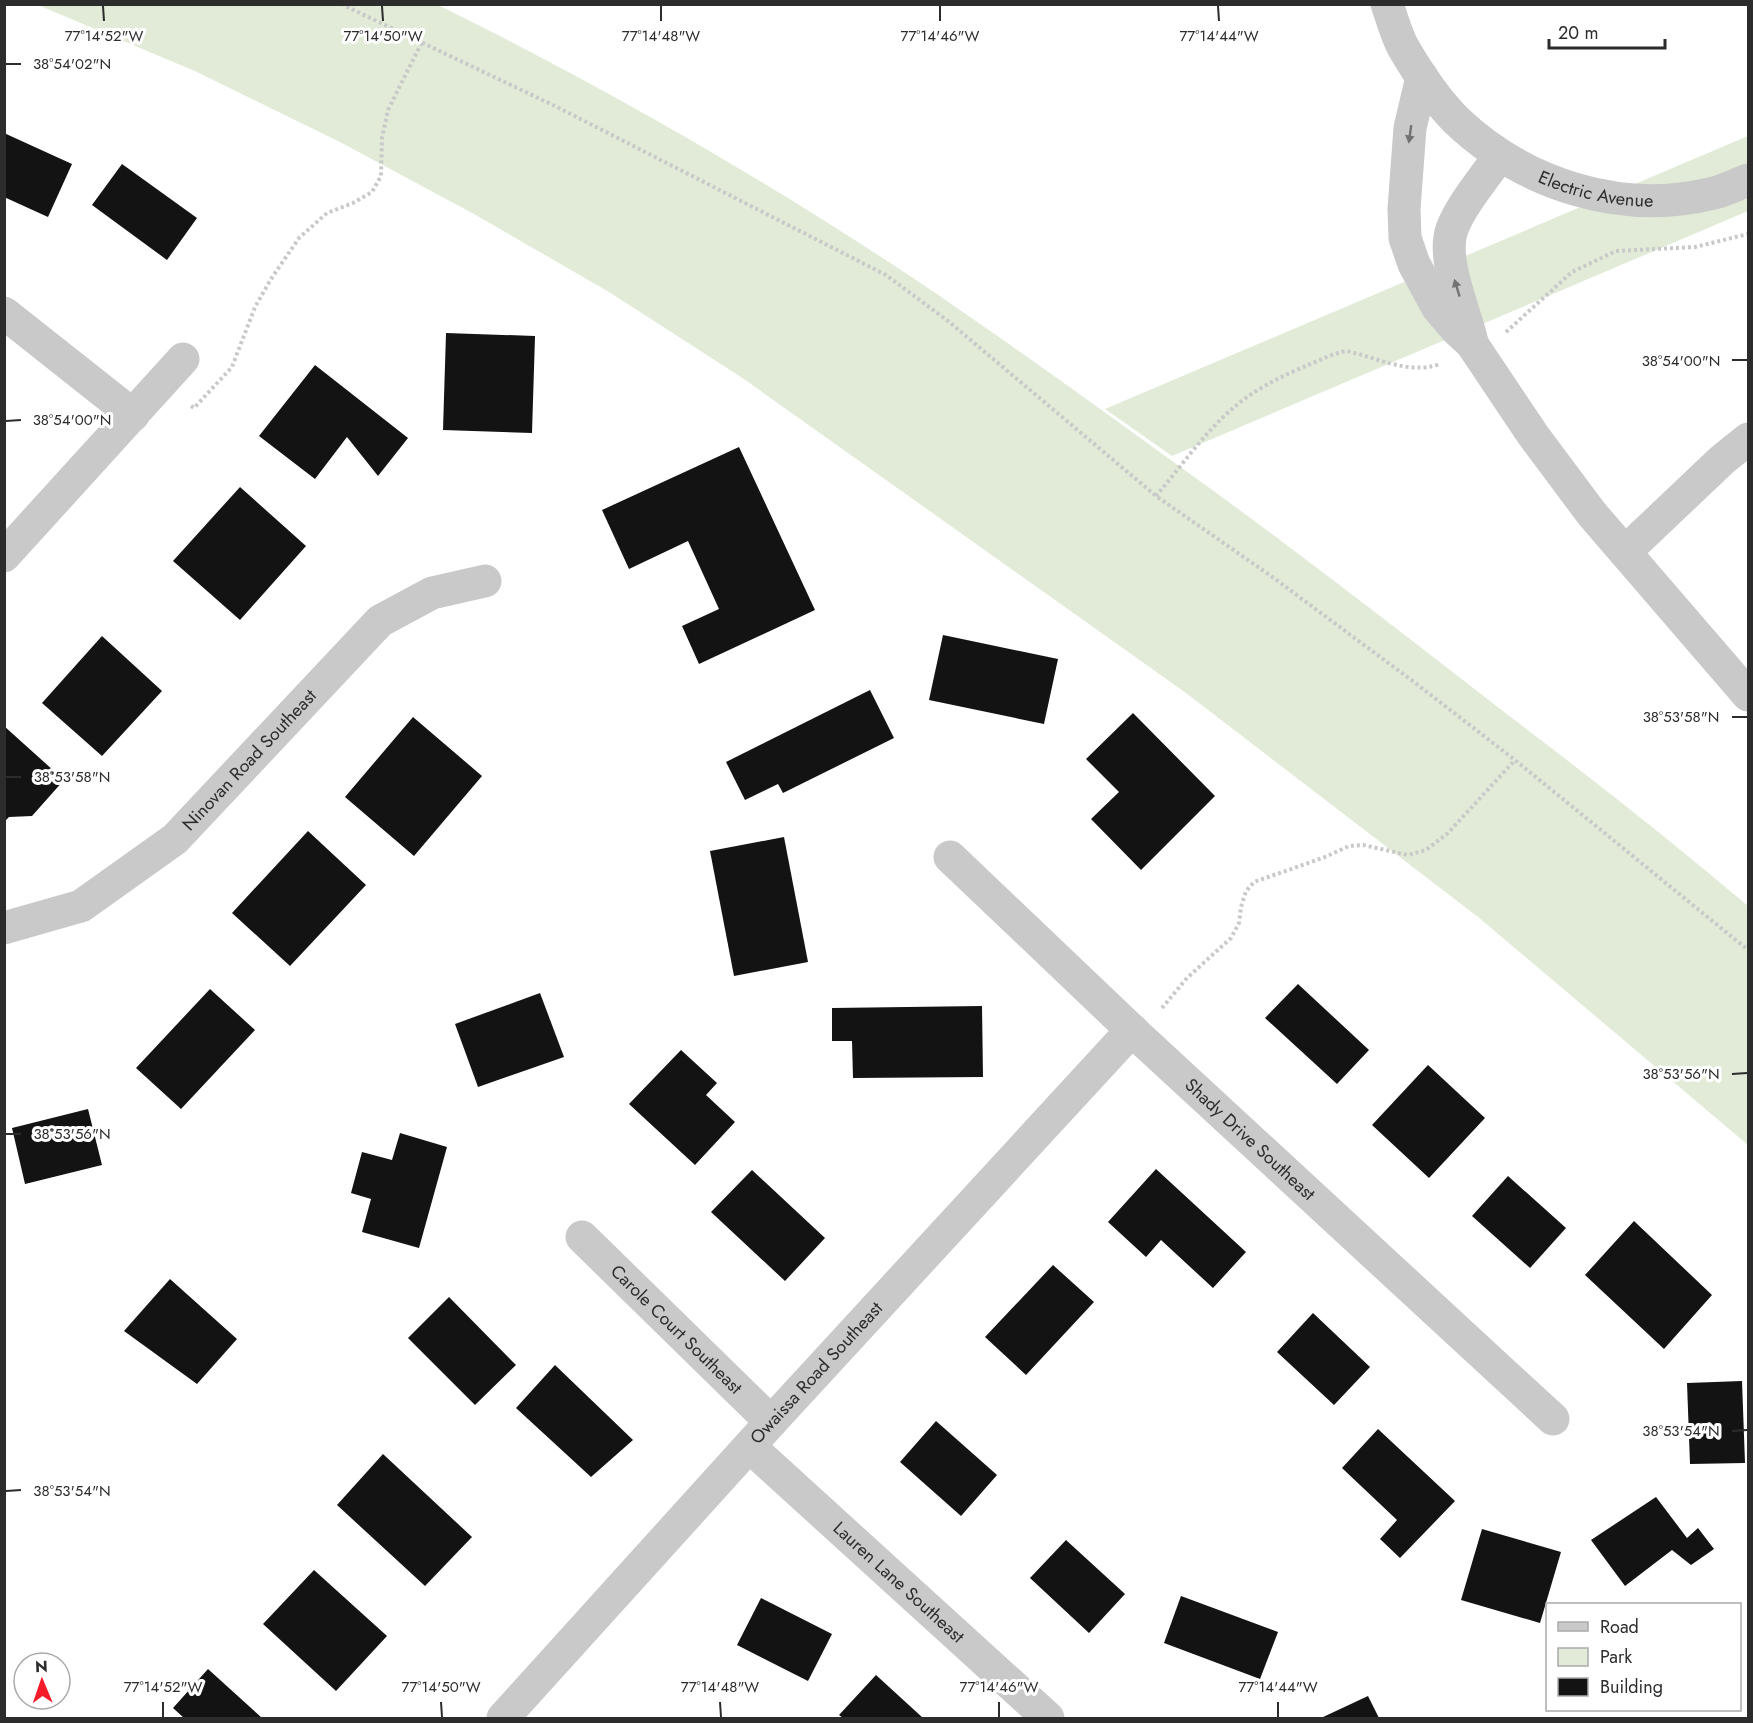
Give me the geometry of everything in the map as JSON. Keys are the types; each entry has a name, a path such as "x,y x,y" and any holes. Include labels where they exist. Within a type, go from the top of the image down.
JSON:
{"street":[{"name":"Electric Avenue","path":"1387,4 1402,45 1432,92 1457,120 1500,155 1541,178 1575,190 1628,200 1682,199 1716,193 1749,180"},
{"path":"1422,76 1410,128 1404,210 1405,238 1414,264 1437,308 1456,329 1460,353 1533,435 1592,514 1749,694"},
{"path":"1460,353 1468,321 1454,281 1449,257 1451,232 1458,215 1500,155"},
{"path":"4,313 133,415"},
{"path":"4,556 172,371"},
{"path":"1625,552 1722,460 1749,439"},
{"name":"Ninovan Road Southeast","path":"4,928 81,906 175,839 380,621 432,593 485,581"},
{"name":"Shady Drive Southeast","path":"950,857 1135,1033 1553,1419"},
{"name":"Owaissa Road Southeast","path":"503,1719 771,1422 1135,1033"},
{"name":"Carole Court Southeast","path":"582,1237 771,1422"},
{"name":"Lauren Lane Southeast","path":"750,1447 1048,1719"}],"path":[{"path":"341,4 579,117 886,275 948,321 1156,496 1271,576 1414,682 1515,760 1749,950"},
{"path":"172,371 194,408 232,367 255,307 299,238 327,213 353,203 372,192 381,176 382,138 388,110 422,42"},
{"path":"1505,333 1572,272 1616,251 1695,247 1749,234"},
{"path":"1156,496 1232,409 1293,372 1339,352 1347,351 1408,367 1434,366 1460,353"},
{"path":"1135,1033 1187,978 1231,938 1239,923 1246,891 1254,882 1349,846 1364,845 1408,855 1426,850 1448,833 1515,760"}],"green space":[{"path":"38,5 438,5 559,67 678,133 737,167 910,276 1058,379 1280,540 1597,783 1748,906 1748,1145 1478,917 1186,693 741,377 609,292 474,214 340,142 197,72"},
{"path":"1748,136 1748,211 1172,456 1105,409"}],"building":[{"path":"4,133 72,164 48,217 4,197"},
{"path":"122,164 197,218 167,260 92,205"},
{"path":"446,333 535,336 532,433 443,430"},
{"path":"315,365 408,438 378,476 347,437 315,479 259,436"},
{"path":"739,447 815,610 699,664 682,626 719,609 688,541 629,569 602,510"},
{"path":"240,487 306,546 240,620 173,561"},
{"path":"943,635 1058,659 1044,724 929,700"},
{"path":"102,636 162,691 102,756 42,703"},
{"path":"870,690 894,738 783,793 778,784 745,800 726,762"},
{"path":"1133,713 1215,796 1141,870 1091,819 1119,792 1086,759"},
{"path":"413,717 482,776 414,856 345,797"},
{"path":"4,726 64,780 32,816 9,817 4,822"},
{"path":"308,831 366,885 290,966 232,913"},
{"path":"784,837 808,962 734,976 710,851"},
{"path":"1298,984 1369,1050 1337,1084 1265,1018"},
{"path":"210,989 255,1030 181,1109 136,1068"},
{"path":"540,993 564,1057 478,1087 455,1024"},
{"path":"982,1006 983,1077 853,1078 852,1041 832,1041 832,1008"},
{"path":"681,1050 717,1083 706,1095 735,1122 695,1165 629,1104"},
{"path":"1428,1065 1485,1118 1429,1178 1372,1125"},
{"path":"88,1109 102,1165 25,1184 12,1128"},
{"path":"400,1133 447,1147 419,1248 362,1232 371,1199 351,1193 362,1152 392,1160"},
{"path":"1156,1169 1246,1252 1213,1288 1161,1240 1146,1257 1108,1222"},
{"path":"752,1170 825,1238 785,1281 711,1212"},
{"path":"1508,1176 1566,1228 1530,1268 1472,1216"},
{"path":"1634,1221 1712,1295 1664,1349 1585,1275"},
{"path":"1053,1265 1094,1302 1026,1375 985,1337"},
{"path":"170,1279 237,1339 197,1384 124,1331"},
{"path":"449,1297 516,1365 475,1405 408,1338"},
{"path":"1313,1313 1370,1367 1334,1405 1277,1352"},
{"path":"555,1365 633,1440 591,1477 516,1408"},
{"path":"1742,1381 1745,1463 1690,1464 1687,1383"},
{"path":"936,1421 997,1475 961,1516 900,1462"},
{"path":"1378,1429 1455,1501 1400,1558 1380,1539 1397,1520 1342,1468"},
{"path":"383,1454 472,1537 425,1586 337,1505"},
{"path":"1656,1497 1687,1538 1698,1528 1714,1549 1691,1565 1672,1550 1625,1586 1591,1540"},
{"path":"1482,1529 1561,1552 1540,1623 1461,1600"},
{"path":"1066,1540 1125,1594 1089,1633 1030,1578"},
{"path":"314,1570 387,1636 336,1691 263,1624"},
{"path":"1181,1596 1278,1632 1260,1679 1164,1643"},
{"path":"761,1598 832,1634 808,1681 737,1645"},
{"path":"208,1669 262,1718 184,1718 173,1708"},
{"path":"876,1675 923,1718 843,1718 839,1715"},
{"path":"1368,1696 1379,1718 1321,1718"}]}
